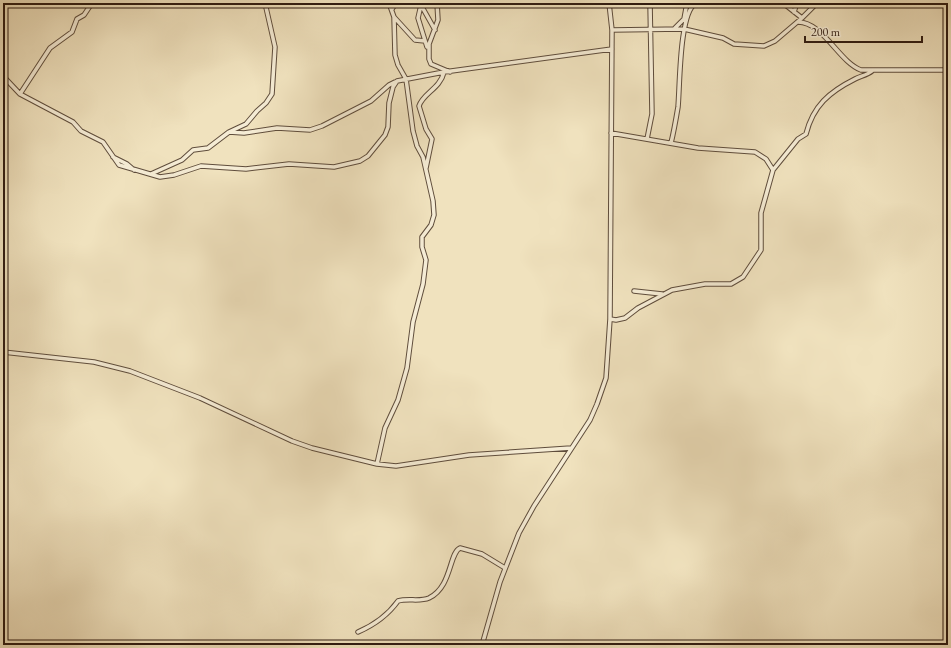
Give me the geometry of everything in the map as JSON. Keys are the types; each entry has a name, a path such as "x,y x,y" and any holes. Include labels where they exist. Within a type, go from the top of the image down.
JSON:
{"street":[{"path":"20,94 50,48 72,32 77,19 84,15 92,3"},
{"path":"150,175 182,160 193,150 207,148 229,132 246,124 257,110 266,103 272,94 276,47 265,3"},
{"path":"377,464 387,424 401,389 411,346 415,309 423,284 426,260 422,247 422,237 431,225 434,215 433,201 423,157 414,139 406,79 398,65 395,55 394,17 389,3"},
{"path":"392,9 396,3"},
{"path":"428,48 435,30 438,13 437,3"},
{"path":"482,645 505,568 523,526 592,416 603,388 608,363 610,319 612,49 612,30 609,3"},
{"path":"647,139 652,114 649,28 650,3"},
{"path":"675,28 684,18 687,3"},
{"path":"671,143 677,108 684,29 690,7 696,3"},
{"path":"783,3 802,18"},
{"path":"794,12 797,3"},
{"path":"612,30 675,28 723,38 734,44 764,46 775,41 798,22 817,3"},
{"path":"421,4 435,30"},
{"path":"421,4 418,18 428,48 428,60 431,64 450,72"},
{"path":"394,17 415,40 426,41"},
{"path":"798,22 806,23 841,53 850,65 861,70 948,70"},
{"path":"229,132 244,133 277,128 313,129 371,101 389,84 406,79 444,72 612,49"},
{"path":"610,319 616,320 625,318 638,308 662,294 691,286 731,284 749,271 761,250 761,213 773,170 798,139 806,134 810,119 820,104 854,80 872,71"},
{"path":"426,175 432,139 426,129 419,106 422,100 439,84 444,72"},
{"path":"3,76 20,94 73,122 81,131 99,139 107,147 119,165 150,175 166,177 201,166 246,170 288,164 334,168 360,161 368,156 385,135 388,127 389,103 395,82"},
{"path":"611,133 706,149 758,153 769,162 773,170"},
{"path":"634,291 662,294"},
{"path":"3,352 94,362 124,369 200,398 292,441 312,448 388,466 411,465 469,455 571,448"},
{"path":"358,632 378,622 383,615 391,611 398,601 425,599 434,595 449,575 457,550 465,549 482,554 505,568"}]}
